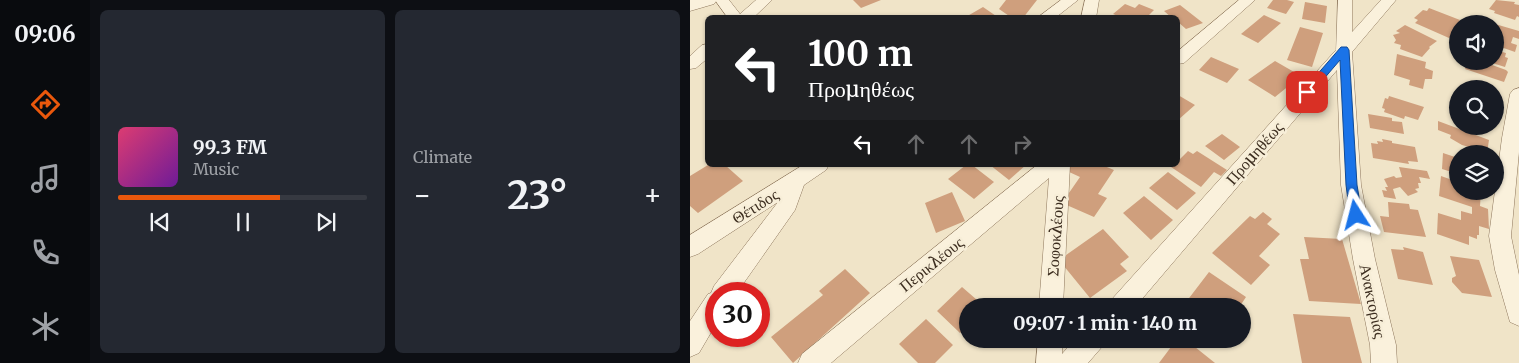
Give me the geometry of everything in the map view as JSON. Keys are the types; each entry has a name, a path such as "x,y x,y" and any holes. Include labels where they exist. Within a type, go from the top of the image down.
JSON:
{"street":[{"path":"722,0 734,15"},
{"path":"748,15 765,0"},
{"path":"1044,15 1052,0"},
{"path":"1048,15 1071,0"},
{"path":"1089,15 1092,0"},
{"path":"1180,57 1248,0"},
{"name":"Ανακτορίας","path":"1345,0 1344,50 1351,185 1364,259 1387,357"},
{"name":"Προμηθέως","path":"1128,298 1389,0"},
{"path":"690,64 705,52"},
{"path":"1519,94 1510,147 1500,236 1506,270 1519,314"},
{"name":"Θέτιδος","path":"690,247 816,167"},
{"name":"Περικλέους","path":"811,363 1050,167"},
{"name":"Σοφοκλέους","path":"1052,298 1060,167"},
{"path":"731,282 788,204 795,181"},
{"path":"690,344 705,320"},
{"path":"1048,363 1049,348"},
{"path":"1071,363 1084,348"}],"building":[{"path":"853,0 881,0 861,8"},
{"path":"1006,0 1037,0 1025,15 1008,15 999,9"},
{"path":"1273,0 1294,2 1286,14 1267,8"},
{"path":"1496,0 1515,2 1514,4 1519,5 1519,17 1517,16 1515,20 1494,13 1495,11 1489,9"},
{"path":"1305,2 1327,6 1325,23 1302,19"},
{"path":"1125,4 1135,8 1139,4 1154,10 1149,15 1113,14"},
{"path":"1180,5 1203,23 1186,29 1180,24 1180,15 1169,15 1164,11"},
{"path":"983,7 995,15 969,15"},
{"path":"1429,8 1449,16 1449,38 1415,23 1418,20 1414,18 1423,10 1427,11"},
{"path":"1264,15 1281,23 1258,43 1241,34"},
{"path":"1405,25 1437,41 1429,47 1422,57 1400,49 1401,45 1394,43 1396,40 1393,35 1400,33 1396,31"},
{"path":"1300,27 1323,33 1312,67 1287,60"},
{"path":"1504,27 1519,31 1519,39 1513,37 1511,43 1517,45 1515,52 1504,48"},
{"path":"1504,52 1506,53 1505,57 1508,58 1505,67"},
{"path":"1397,54 1426,62 1425,68 1433,71 1432,79 1425,79 1423,89 1409,85 1410,80 1394,75"},
{"path":"1211,57 1239,69 1227,83 1199,70"},
{"path":"1275,61 1301,76 1275,97 1248,80"},
{"path":"1504,69 1508,72 1504,82 1504,80 1498,80 1468,70"},
{"path":"1180,96 1195,105 1180,118"},
{"path":"1389,96 1424,107 1418,120 1405,116 1404,119 1384,112 1385,109 1382,108 1385,98 1388,99"},
{"path":"1368,114 1392,118 1392,121 1402,122 1404,134 1370,128"},
{"path":"1438,121 1449,125 1449,134 1438,130"},
{"path":"1222,134 1240,147 1224,160 1205,146"},
{"path":"1451,135 1476,135 1489,140 1488,145 1462,145 1450,138"},
{"path":"1382,139 1392,141 1392,143 1415,147 1418,162 1408,161 1409,164 1373,158 1371,143 1378,144 1377,141 1383,142"},
{"path":"1188,151 1193,154 1197,151 1227,170 1221,176 1214,172 1201,187 1171,167 1180,167 1180,159"},
{"path":"1443,153 1449,155 1449,171 1442,169"},
{"path":"705,167 727,167 743,181 698,213 690,206 690,176"},
{"path":"963,167 975,167 994,182 974,199 948,179"},
{"path":"993,167 1024,167 1009,180"},
{"path":"1070,167 1107,167 1114,170 1098,194 1107,198 1094,217 1062,203 1080,177 1067,171"},
{"path":"1399,167 1427,171 1430,179 1419,177 1421,183 1418,183 1419,188 1415,189 1418,192 1408,196 1400,187 1393,189 1396,199 1384,197 1382,190 1387,191 1385,187 1388,187 1384,179 1394,176 1396,178 1402,177"},
{"path":"1168,172 1196,193 1177,210 1149,188"},
{"path":"1441,176 1449,179 1449,199 1439,196"},
{"path":"952,192 965,221 936,233 925,203"},
{"path":"1144,196 1173,220 1151,240 1123,213"},
{"path":"1451,200 1480,200 1480,206 1488,209 1489,229 1479,226 1477,239 1469,236 1469,245 1437,234 1438,213 1461,220 1461,211 1472,214 1472,207"},
{"path":"1388,202 1409,204 1410,209 1418,210 1426,237 1384,232 1380,216 1389,217"},
{"path":"1263,212 1272,219 1267,224 1280,234 1259,256 1270,265 1251,285 1212,253 1250,216 1255,219"},
{"path":"1103,229 1129,257 1120,264 1127,271 1090,298 1059,260"},
{"path":"1304,237 1342,239 1361,304 1309,301 1300,259 1309,259"},
{"path":"1403,247 1423,252 1433,285 1398,279 1391,249 1404,250"},
{"path":"1450,256 1479,260 1492,297 1462,293 1452,282 1452,278 1456,276"},
{"path":"845,269 870,293 793,363 771,337 823,295 819,291"},
{"path":"1209,272 1246,297 1245,298 1189,298"},
{"path":"962,287 975,298 959,298 959,332 937,311"},
{"path":"1293,314 1350,317 1362,363 1302,363"},
{"path":"926,319 953,345 935,363 918,363 899,344"},
{"path":"1170,348 1196,348 1215,363 1159,363"}],"route":[{"path":"1307,92 1344,50 1351,185 1356,215"}]}
